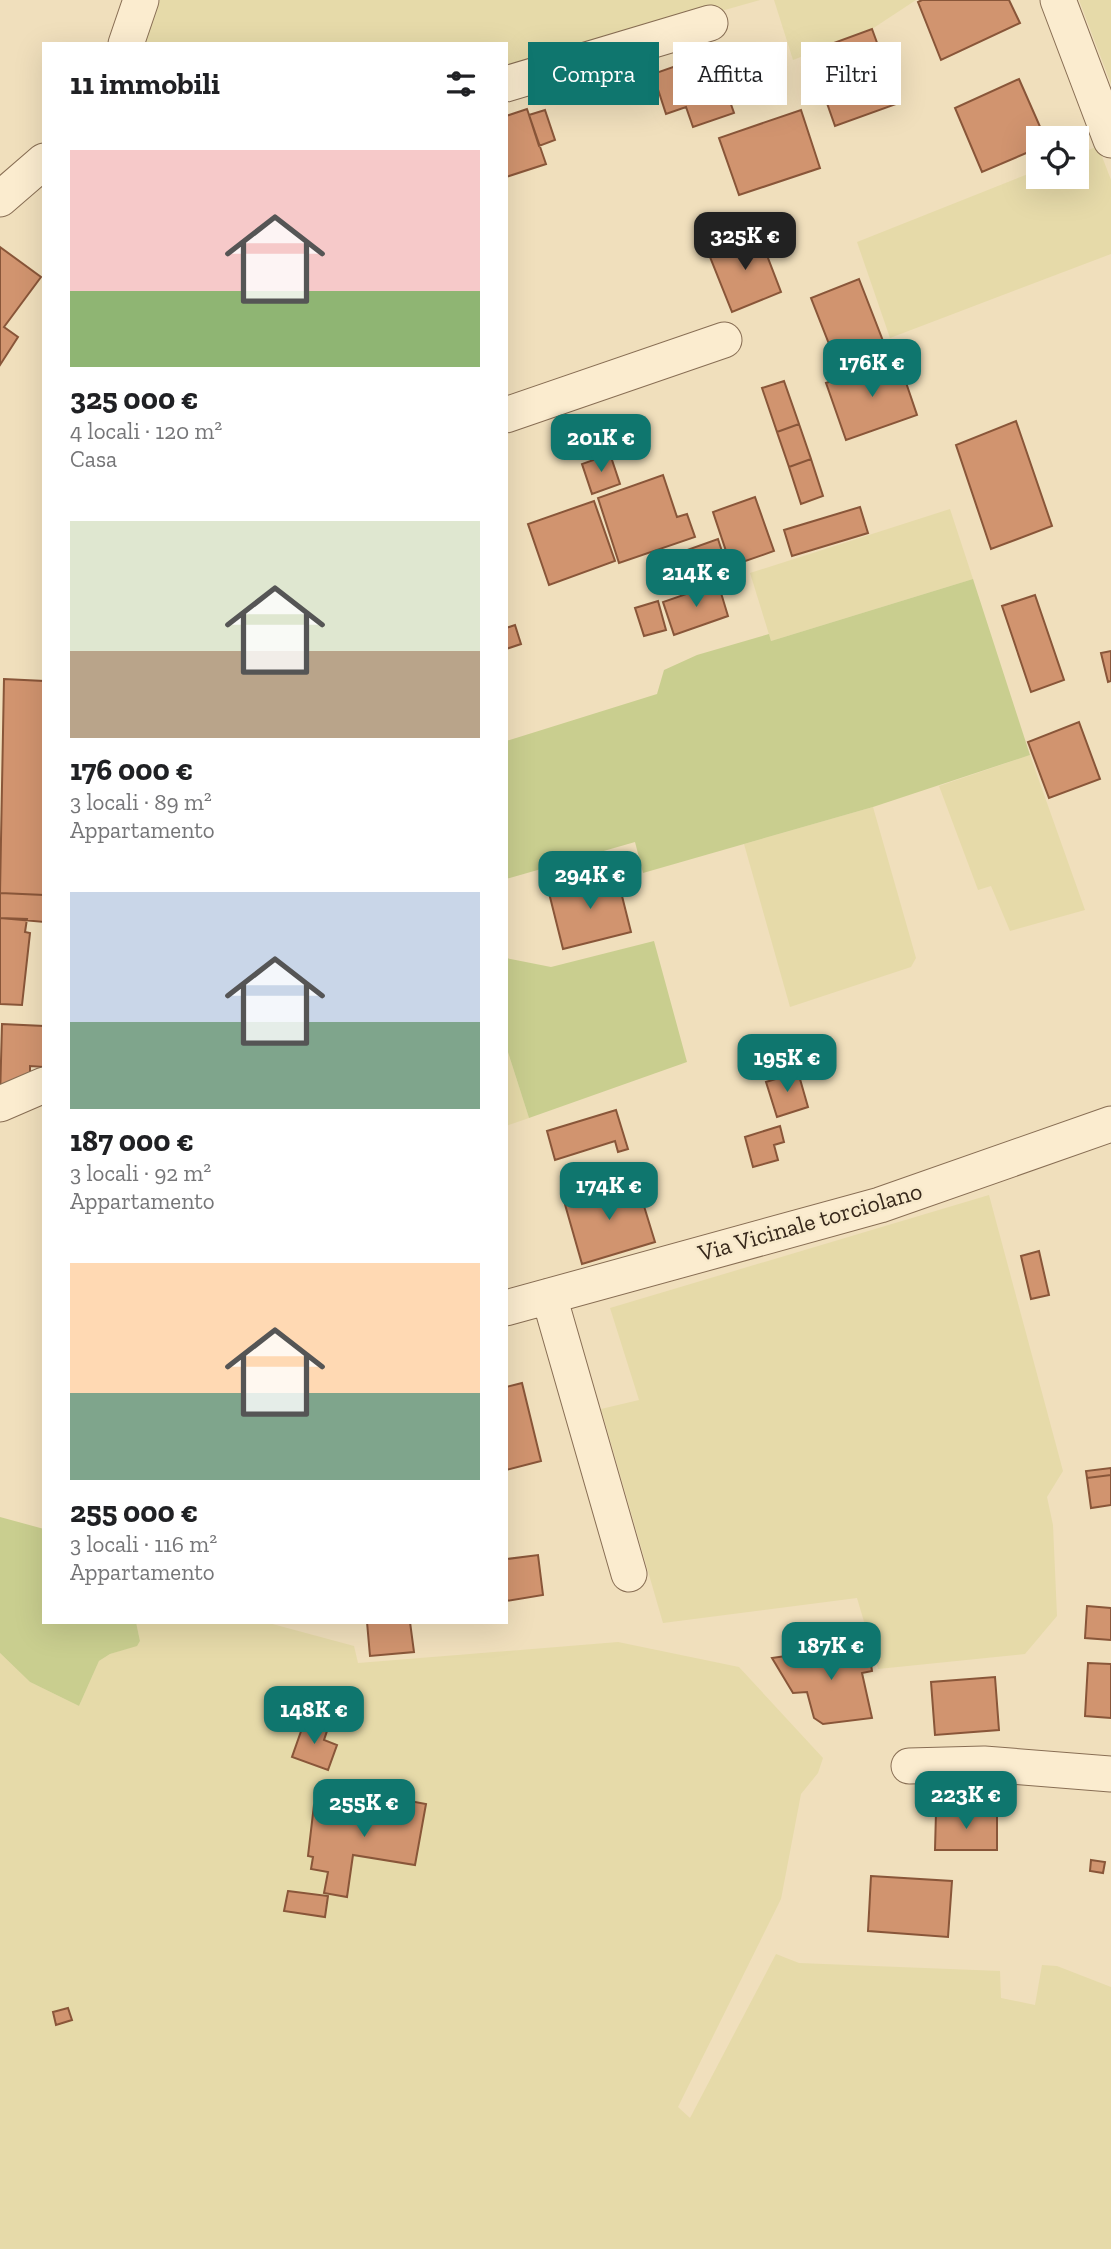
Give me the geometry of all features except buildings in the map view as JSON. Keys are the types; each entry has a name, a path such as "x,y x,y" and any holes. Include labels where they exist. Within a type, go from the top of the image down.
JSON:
{"street":[{"path":"127,42 141,0"},
{"path":"1058,0 1111,141"},
{"path":"508,83 709,23"},
{"path":"0,199 42,163"},
{"path":"508,414 724,340"},
{"path":"0,1104 42,1086"},
{"name":"Via Vicinale torciolano","path":"508,1307 880,1205 1111,1124"},
{"path":"550,1296 629,1574"},
{"path":"909,1766 984,1765 1111,1774"}],"shaded area":[{"path":"160,0 760,0 612,42 528,42 528,66 508,71 508,42 146,42"},
{"path":"774,0 916,0 872,29 839,42 801,42 801,57 793,60"},
{"path":"1079,0 1111,0 1111,84"},
{"path":"1098,146 1111,180 1111,254 890,338 857,242 1026,175 1026,189 1089,189 1089,150"},
{"path":"950,509 973,579 771,641 750,573"},
{"path":"1030,755 1085,910 1010,931 991,886 978,890 939,786"},
{"path":"873,807 916,958 911,967 790,1007 744,844"},
{"path":"508,1052 529,1118 508,1125"},
{"path":"989,1195 1063,1471 1047,1497 1053,1525 1057,1616 1025,1654 878,1669 857,1598 663,1623 601,1409 639,1400 610,1308"},
{"path":"136,1624 272,1624 354,1646 358,1663 618,1642 739,1667 823,1758 818,1773 801,1794 781,1899 678,2107 690,2118 776,1954 799,1963 1000,1971 1001,1998 1035,2005 1042,1965 1057,1966 1111,1987 1111,2249 0,2249 0,1653 30,1682 79,1706 99,1661 110,1654 137,1645 140,1641"}],"green space":[{"path":"973,579 1030,755 873,807 643,873 635,842 508,878 508,740 657,694 664,670 697,655 769,634 771,641"},
{"path":"654,941 687,1062 529,1118 508,1052 508,958 551,967"},
{"path":"0,1517 42,1528 42,1624 136,1624 140,1641 137,1646 110,1654 99,1661 79,1706 30,1682 0,1653"}]}
